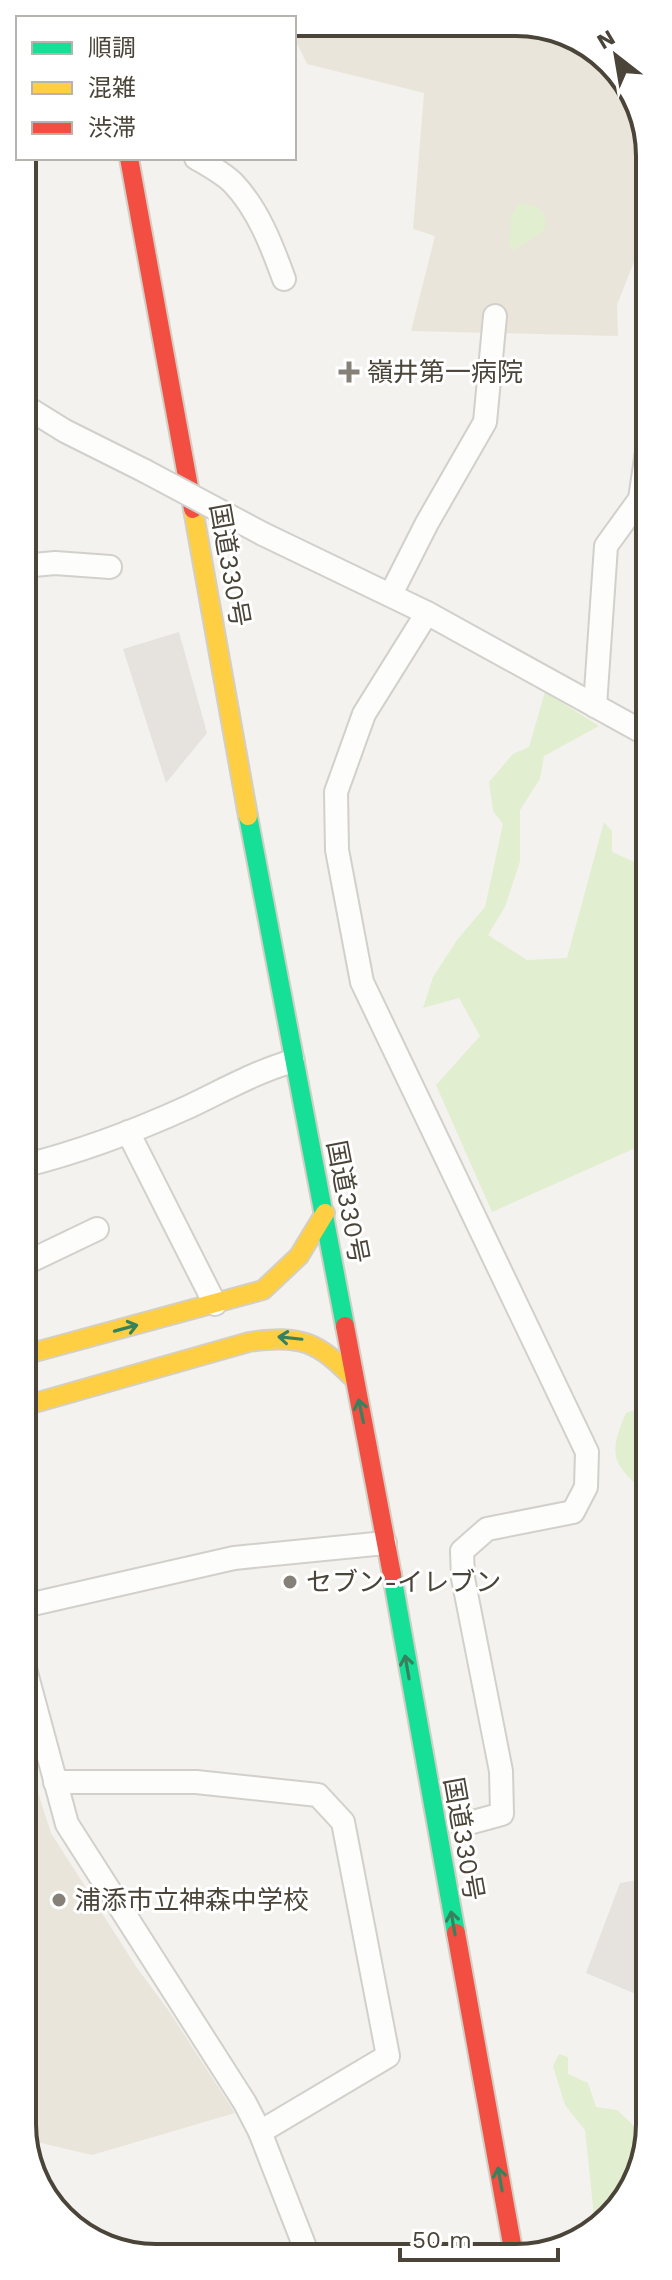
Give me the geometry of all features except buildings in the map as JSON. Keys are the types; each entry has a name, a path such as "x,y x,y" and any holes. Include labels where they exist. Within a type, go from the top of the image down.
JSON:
{"main road":[{"name":"国道330号","path":"129,160 512,2244"},
{"name":"国道330号","path":"215,483 223,530"},
{"path":"36,1352 263,1290 281,1278 308,1247 325,1213"},
{"path":"36,1403 249,1342 282,1336 300,1338 318,1346 354,1379"},
{"path":"75,1341 88,1388"}],"street":[{"path":"199,160 232,182 247,201 269,240 284,279"},
{"path":"391,594 427,523 485,422 495,316"},
{"path":"36,413 263,534 391,594 636,728"},
{"path":"595,706 606,546 636,505"},
{"path":"36,565 110,567"},
{"path":"427,613 364,714 336,792 337,850 362,982 587,1452 586,1487 573,1512 487,1529 462,1551 463,1578 501,1771 502,1814 463,1826"},
{"path":"36,1163 82,1151 185,1108 259,1071 293,1061"},
{"path":"128,1132 215,1304"},
{"path":"36,1258 97,1229"},
{"path":"36,1603 234,1558 385,1543"},
{"path":"36,1710 67,1824 245,2103 260,2132 304,2244"},
{"path":"55,1782 196,1782 318,1795 343,1822 388,2056 260,2132"}],"shaded area":[{"path":"296,36 539,38 576,52 576,96 620,96 634,133 636,257 617,305 618,336 411,331 435,236 413,229 424,93 307,64"},
{"path":"179,632 207,733 166,783 123,649"},
{"name":"浦添市立神森中学校","path":"36,1786 51,1833 235,2113 92,2155 38,2142"},
{"path":"636,1880 636,1994 586,1973 620,1883"}],"green space":[{"path":"525,204 540,210 546,224 540,234 512,251 509,248 511,215 517,205"},
{"path":"545,692 599,726 544,756 540,779 520,810 520,861 505,907 488,935 527,960 567,958 604,822 612,831 612,852 636,863 636,1148 492,1212 436,1085 480,1036 459,998 423,1008 433,977 457,940 485,907 503,824 493,811 489,782 513,754 529,747"},
{"path":"636,1410 636,1484 620,1467 615,1450 626,1413"},
{"path":"559,2054 568,2057 568,2074 588,2083 596,2107 617,2110 634,2126 634,2147 627,2170 606,2203 594,2215 585,2130 565,2105 553,2066"}],"traffic: fast":[{"path":"248,816 345,1326"},
{"path":"392,1575 456,1933"}],"traffic: slow":[{"path":"193,509 248,816"},
{"path":"36,1352 263,1290 299,1256 325,1213"},
{"path":"36,1403 249,1342 267,1340 296,1340 308,1344 330,1356 354,1379"}],"traffic: jam":[{"path":"129,160 193,509"},
{"path":"345,1326 392,1575"},
{"path":"456,1933 512,2244"}],"place":[{"name":"嶺井第一病院","path":"349,372"},
{"name":"セブン-イレブン","path":"290,1582"},
{"name":"浦添市立神森中学校","path":"59,1900"}]}
